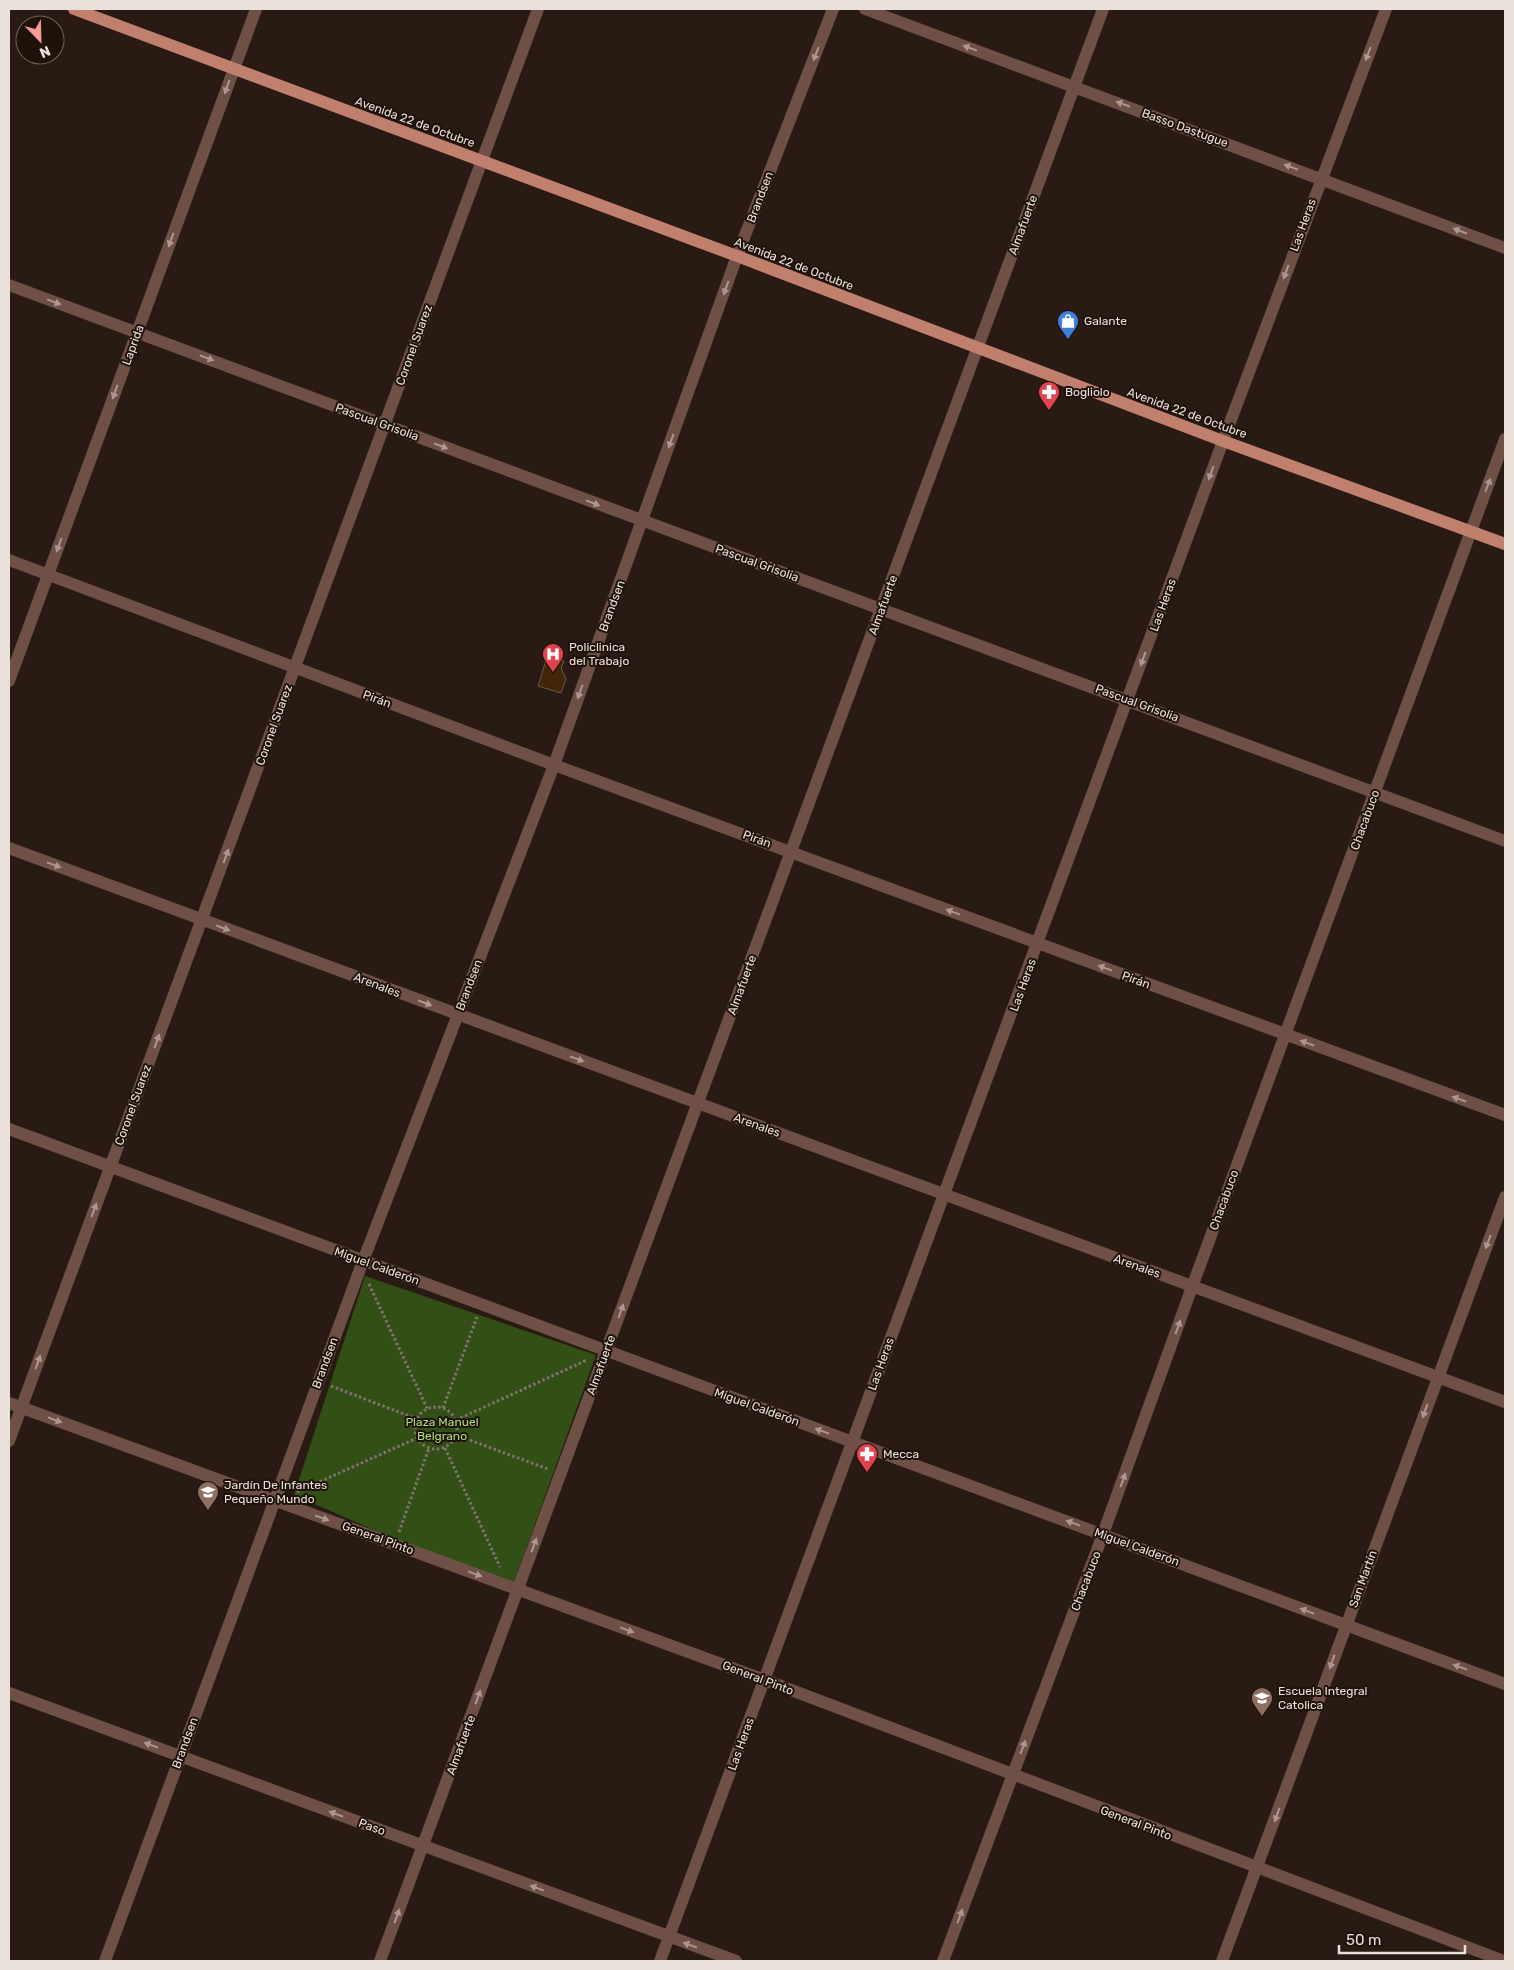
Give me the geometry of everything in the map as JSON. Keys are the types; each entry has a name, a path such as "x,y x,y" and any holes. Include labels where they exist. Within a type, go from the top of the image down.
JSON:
{"main road":[{"name":"Avenida 22 de Octubre","path":"74,9 737,256 978,350 1505,544"}],"street":[{"name":"Laprida","path":"9,681 256,9"},
{"name":"Coronel Suarez","path":"9,1441 15,1405 110,1167 538,9"},
{"name":"Brandsen","path":"105,1961 362,1260 554,765 737,256 833,9"},
{"name":"Basso Dastugue","path":"865,9 1505,248"},
{"name":"Almafuerte","path":"380,1961 1104,9"},
{"name":"Las Heras","path":"660,1961 1223,441 1386,9"},
{"name":"Pascual Grisolia","path":"9,285 385,424 642,522 882,608 1505,840"},
{"name":"Chacabuco","path":"943,1961 1103,1534 1192,1287 1505,439"},
{"name":"Pirán","path":"9,560 554,765 1505,1116"},
{"name":"Arenales","path":"9,848 1505,1402"},
{"name":"Miguel Calderón","path":"9,1129 1505,1684"},
{"name":"San Martín","path":"1222,1961 1505,1197"},
{"name":"General Pinto","path":"15,1405 765,1680 1013,1776 1504,1961"},
{"name":"Paso","path":"9,1693 736,1961"}],"path":[{"path":"368,1280 427,1408"},
{"path":"444,1408 479,1314 470,1311"},
{"path":"584,1354 593,1357"},
{"path":"456,1420 593,1357"},
{"path":"589,1366 593,1357"},
{"path":"323,1383 417,1419"},
{"path":"434,1406 444,1408 456,1420 458,1426 456,1435 445,1448 429,1448 420,1443 417,1438 415,1431 417,1419 427,1408 434,1406"},
{"path":"456,1435 551,1470"},
{"path":"289,1496 417,1438"},
{"path":"398,1534 429,1448"},
{"path":"445,1448 501,1568"}],"green space":[{"name":"Plaza Manuel Belgrano","path":"365,1276 596,1355 511,1590 294,1495"}],"building":[{"name":"Policlinica del Trabajo","path":"548,654 564,661 561,668 566,679 561,693 538,686"}],"place":[{"name":"Galante","path":"1068,340"},
{"name":"Bogliolo","path":"1049,411"},
{"name":"Policlinica del Trabajo","path":"553,673"},
{"name":"Mecca","path":"867,1473"},
{"name":"Jardín De Infantes Pequeño Mundo","path":"208,1511"},
{"name":"Escuela Integral Catolica","path":"1262,1717"}]}
